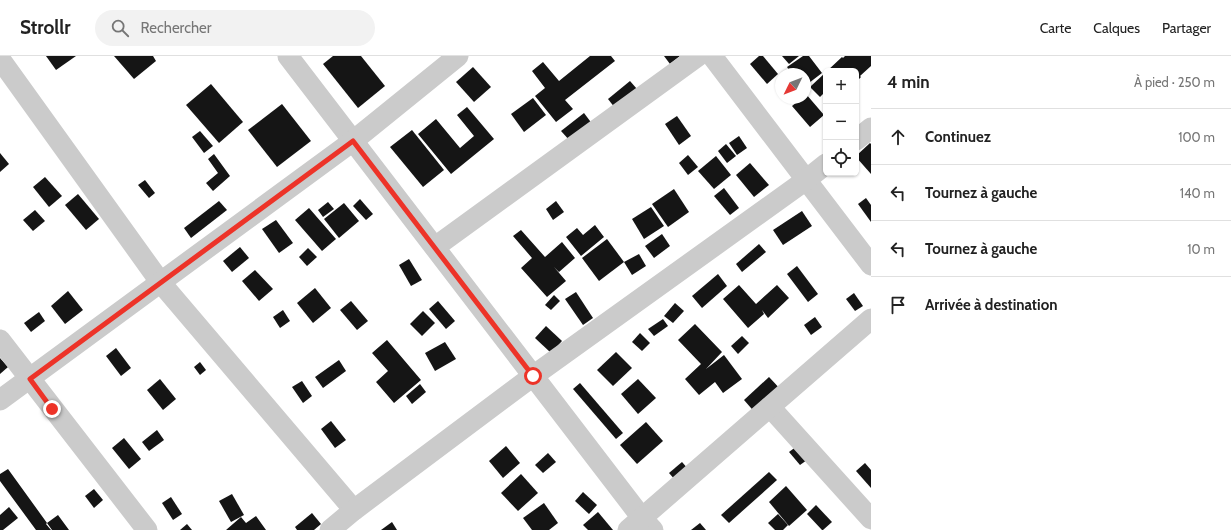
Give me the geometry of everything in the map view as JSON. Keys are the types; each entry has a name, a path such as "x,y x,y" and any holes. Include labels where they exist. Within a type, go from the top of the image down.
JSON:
{"street":[{"path":"288,56 533,376 641,526 770,407 871,319"},
{"path":"0,400 353,141 458,56"},
{"path":"435,247 698,56"},
{"path":"712,56 871,265"},
{"path":"0,59 160,283 354,510"},
{"path":"859,138 871,128"},
{"path":"330,530 354,510 533,376 823,166"},
{"path":"0,340 147,530"},
{"path":"770,407 871,519"}],"building":[{"path":"46,56 76,56 56,70"},
{"path":"114,56 153,56 156,61 134,79"},
{"path":"333,56 361,56 385,86 358,108 323,64"},
{"path":"590,56 611,56 615,61 565,100 573,109 556,122 535,96 545,88 532,71 543,62 559,81"},
{"path":"664,56 680,56 670,64"},
{"path":"759,56 763,56 775,70 775,77 767,84 750,64"},
{"path":"782,56 799,56 789,64"},
{"path":"803,56 809,56 822,73 811,81 811,68 787,67"},
{"path":"845,56 871,56 871,66 860,76 861,77 859,79 859,68 830,68 842,57 843,58"},
{"path":"473,67 491,87 474,102 456,82"},
{"path":"823,75 823,94 820,97 811,88 811,86"},
{"path":"630,81 637,89 615,108 608,99"},
{"path":"211,84 243,122 219,143 186,105"},
{"path":"533,98 546,115 524,132 511,114"},
{"path":"811,100 823,114 823,116 810,127 792,106 794,104 811,104"},
{"path":"282,104 311,141 277,167 248,130"},
{"path":"467,107 494,139 451,174 418,134 436,119 460,148 474,136 457,115"},
{"path":"584,113 593,125 571,142 561,131"},
{"path":"677,116 691,136 679,145 665,124"},
{"path":"412,130 444,170 423,187 390,147"},
{"path":"200,131 213,146 204,153 192,137"},
{"path":"739,136 747,148 737,155 729,143"},
{"path":"870,143 871,144 871,174 859,160 859,153"},
{"path":"726,144 736,156 727,163 718,151"},
{"path":"0,153 9,164 0,172"},
{"path":"214,154 230,176 213,191 206,183 218,173 208,159"},
{"path":"688,155 698,167 688,175 679,163"},
{"path":"716,156 731,175 714,189 698,171"},
{"path":"750,163 769,185 754,197 736,175"},
{"path":"45,177 62,196 49,207 33,187"},
{"path":"145,180 155,193 149,198 138,185"},
{"path":"724,188 739,208 730,215 714,196"},
{"path":"674,189 689,212 668,227 652,204"},
{"path":"78,194 99,219 86,230 65,205"},
{"path":"866,198 871,205 871,222 858,204"},
{"path":"360,199 373,214 366,220 353,206"},
{"path":"219,201 227,210 191,238 184,228"},
{"path":"556,201 564,212 553,220 546,209"},
{"path":"328,202 334,209 323,217 318,210"},
{"path":"344,203 359,221 339,238 324,219"},
{"path":"651,207 664,226 644,239 632,219"},
{"path":"309,208 336,239 322,251 295,220"},
{"path":"35,210 45,221 33,231 23,220"},
{"path":"802,211 812,226 783,245 773,230"},
{"path":"276,220 293,243 279,253 262,229"},
{"path":"595,225 604,237 581,256 566,237 577,228 583,235"},
{"path":"521,230 545,257 562,242 575,258 559,272 554,267 566,281 547,297 521,268 532,258 513,236"},
{"path":"662,234 670,246 654,258 645,246"},
{"path":"607,239 624,262 599,281 582,258"},
{"path":"759,244 766,252 742,272 736,264"},
{"path":"240,247 249,258 232,272 223,261"},
{"path":"308,248 317,257 307,266 299,257"},
{"path":"639,254 646,266 632,275 624,262"},
{"path":"409,259 422,280 411,286 399,265"},
{"path":"797,266 818,294 808,302 787,274"},
{"path":"255,270 273,289 259,301 242,281"},
{"path":"718,274 727,286 702,308 692,296"},
{"path":"739,285 756,304 777,285 789,298 768,318 762,310 764,314 748,328 723,299"},
{"path":"315,288 331,308 313,323 297,303"},
{"path":"68,291 83,310 65,324 51,306"},
{"path":"576,292 593,318 583,325 565,299"},
{"path":"854,293 863,306 855,311 846,299"},
{"path":"554,295 560,301 551,310 545,305"},
{"path":"351,301 368,321 357,330 340,310"},
{"path":"438,301 455,321 446,329 429,309"},
{"path":"675,303 684,311 673,323 664,316"},
{"path":"283,310 290,321 280,328 273,317"},
{"path":"423,311 435,323 422,336 410,324"},
{"path":"39,312 45,321 31,332 24,323"},
{"path":"815,317 822,327 811,335 804,325"},
{"path":"663,319 668,326 654,336 648,329"},
{"path":"695,324 722,352 706,369 724,355 742,379 723,393 715,382 699,395 685,379 701,364 678,340"},
{"path":"546,326 562,341 551,353 535,338"},
{"path":"640,333 650,343 642,351 632,342"},
{"path":"742,336 749,343 738,354 731,346"},
{"path":"387,340 421,380 394,403 376,382 388,371 372,353"},
{"path":"445,342 456,359 435,371 425,353"},
{"path":"116,348 131,368 121,376 106,356"},
{"path":"616,352 632,368 613,386 597,370"},
{"path":"0,358 8,367 0,374"},
{"path":"339,360 346,371 323,388 315,377"},
{"path":"200,362 206,370 200,375 194,367"},
{"path":"769,377 783,392 758,416 744,400"},
{"path":"160,379 176,399 163,410 147,390"},
{"path":"638,379 656,398 638,414 621,394"},
{"path":"302,381 312,396 303,403 292,387"},
{"path":"580,383 623,433 616,439 573,389"},
{"path":"420,384 426,392 412,404 406,396"},
{"path":"331,421 346,440 335,448 321,429"},
{"path":"646,422 663,441 637,464 620,445"},
{"path":"157,430 164,440 149,451 142,442"},
{"path":"124,438 141,459 129,469 112,448"},
{"path":"506,446 520,463 503,478 489,461"},
{"path":"797,446 807,460 800,465 789,452"},
{"path":"548,453 556,462 543,473 535,465"},
{"path":"682,462 689,470 676,481 669,473"},
{"path":"865,463 871,470 871,488 856,471"},
{"path":"8,469 51,530 36,530 0,481 0,474"},
{"path":"769,472 777,480 729,523 721,515"},
{"path":"521,474 538,493 518,511 501,493"},
{"path":"786,486 807,510 789,526 769,502"},
{"path":"94,489 103,500 94,508 85,496"},
{"path":"583,492 597,505 589,514 575,501"},
{"path":"232,494 244,515 231,522 219,501"},
{"path":"171,497 182,514 173,520 162,503"},
{"path":"544,503 558,523 549,530 532,530 523,518"},
{"path":"816,505 832,522 823,530 807,514"},
{"path":"9,507 18,518 3,530 0,530 0,515"},
{"path":"598,512 613,530 588,530 583,525"},
{"path":"312,513 321,524 314,530 297,530 295,527"},
{"path":"778,514 788,525 783,530 775,530 768,523"},
{"path":"58,515 69,530 52,530 47,523"},
{"path":"256,516 266,530 226,530 241,517 246,523"},
{"path":"392,522 397,530 381,530"},
{"path":"700,523 706,530 691,530"},
{"path":"187,524 192,530 180,530"}],"route":[{"path":"52,409 30,379 353,141 533,376"}]}
